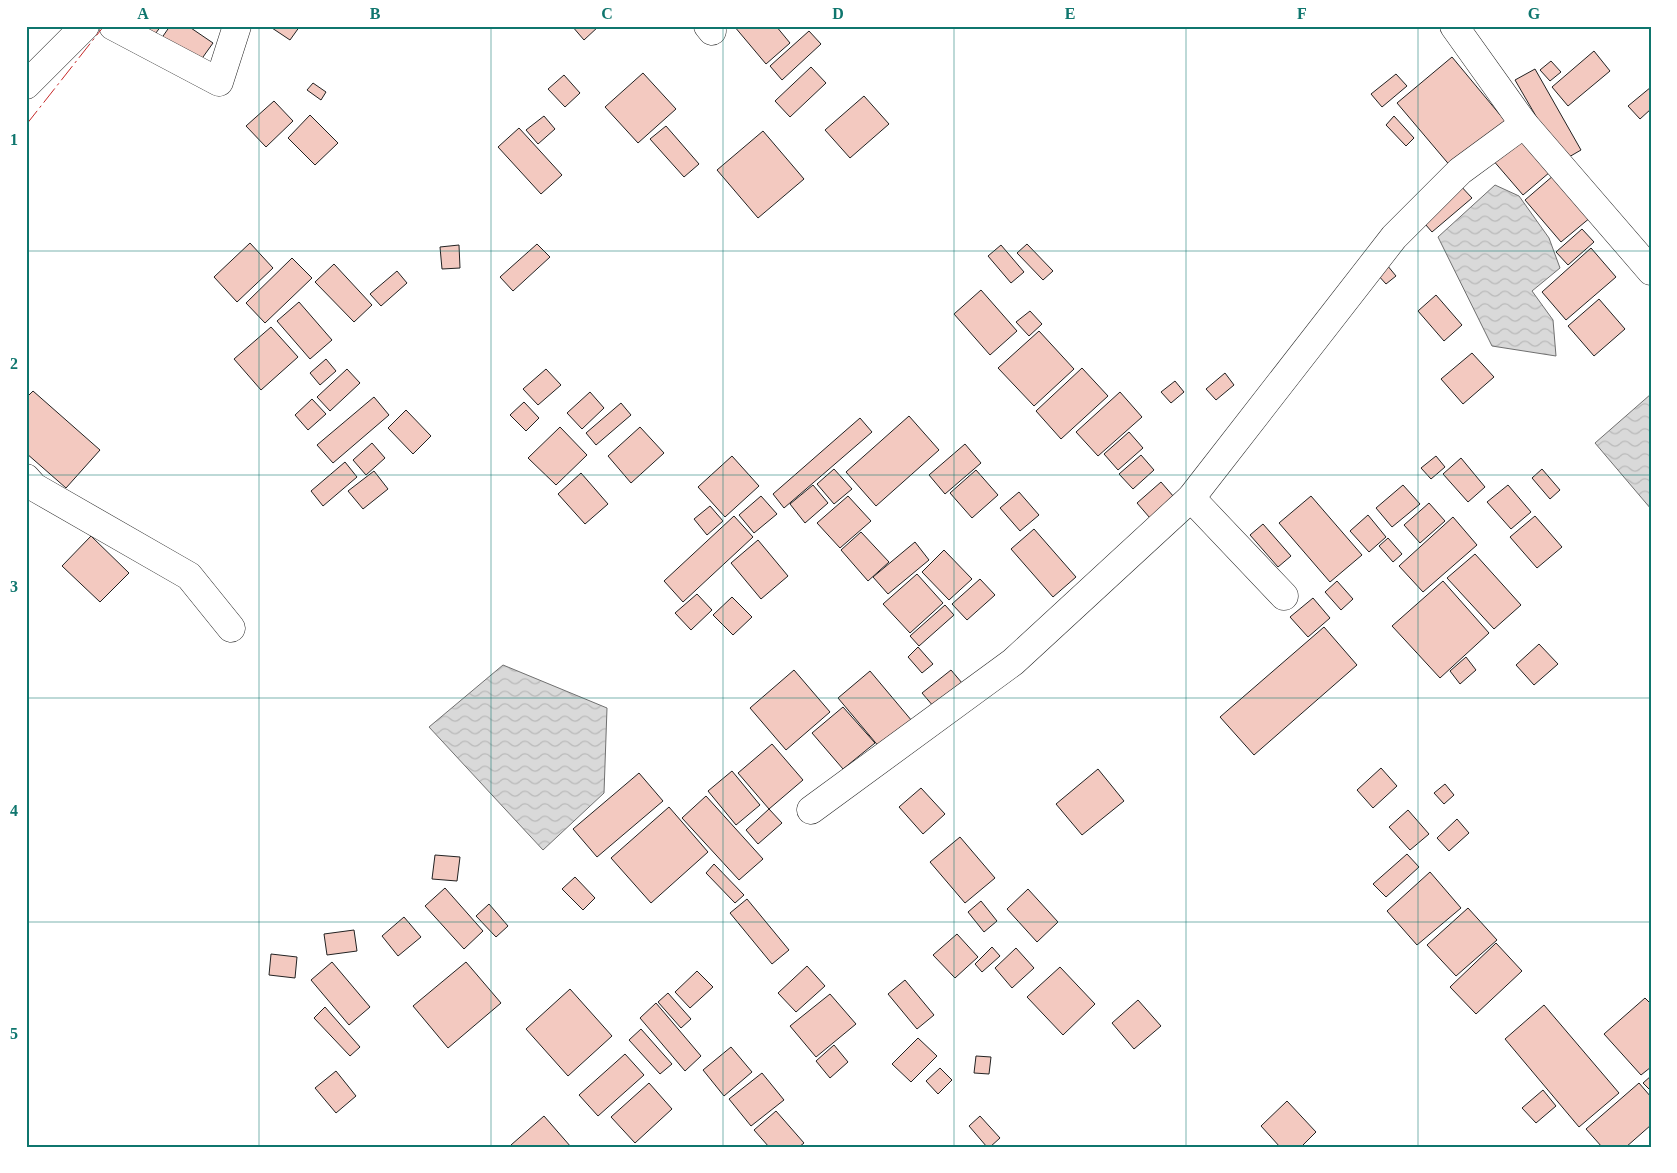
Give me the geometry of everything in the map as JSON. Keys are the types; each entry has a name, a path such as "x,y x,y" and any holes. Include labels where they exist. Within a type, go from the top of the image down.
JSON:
{"street":[{"path":"26,85 85,26"},
{"path":"113,26 219,82 237,26"},
{"path":"1454,26 1524,124 1651,271"},
{"path":"811,810 1012,662 1191,498 1394,238 1460,172 1524,124"},
{"path":"26,478 34,486 189,576 232,628"},
{"path":"1191,498 1284,596"}],"water":[{"path":"1495,185 1519,196 1549,238 1560,268 1532,291 1553,320 1556,356 1492,346 1438,237"},
{"path":"1651,394 1651,509 1595,443"},
{"path":"503,665 607,708 604,793 543,850 429,727"}],"building":[{"path":"139,26 161,26 153,37"},
{"path":"170,26 188,26 213,43 198,64 161,39"},
{"path":"269,26 300,26 290,40"},
{"path":"572,26 599,26 584,40"},
{"path":"734,26 776,26 790,43 766,64"},
{"path":"809,31 821,44 782,80 770,66"},
{"path":"1594,51 1610,71 1568,106 1552,87"},
{"path":"1452,57 1506,122 1452,168 1397,103"},
{"path":"1551,61 1561,72 1550,81 1540,70"},
{"path":"811,67 826,83 790,117 775,101"},
{"path":"1535,69 1581,150 1562,161 1515,80"},
{"path":"643,73 676,109 638,143 605,107"},
{"path":"1396,74 1407,86 1382,107 1371,94"},
{"path":"564,75 580,93 565,107 548,89"},
{"path":"313,83 326,92 321,100 307,90"},
{"path":"1651,87 1651,109 1640,119 1628,106"},
{"path":"864,96 889,124 850,158 825,130"},
{"path":"274,101 293,121 266,147 246,126"},
{"path":"310,115 338,143 315,165 288,138"},
{"path":"544,116 555,129 538,144 526,130"},
{"path":"1394,116 1414,138 1406,146 1386,125"},
{"path":"666,126 699,164 684,177 650,139"},
{"path":"519,128 562,175 541,194 498,147"},
{"path":"763,131 804,179 758,218 717,170"},
{"path":"1519,136 1550,172 1523,195 1492,159"},
{"path":"1554,175 1591,217 1561,242 1525,200"},
{"path":"1458,183 1472,198 1432,232 1419,217"},
{"path":"1582,229 1594,242 1568,265 1556,252"},
{"path":"250,243 273,268 237,302 214,277"},
{"path":"537,244 550,257 513,291 500,277"},
{"path":"1027,244 1053,271 1043,280 1017,253"},
{"path":"459,245 460,268 442,269 440,247"},
{"path":"1001,245 1024,272 1011,283 988,256"},
{"path":"1591,248 1616,277 1566,320 1542,292"},
{"path":"292,258 312,278 265,323 246,303"},
{"path":"334,264 372,305 354,322 315,282"},
{"path":"1387,265 1396,276 1386,284 1377,274"},
{"path":"397,271 407,283 381,306 370,294"},
{"path":"981,290 1017,331 990,355 954,314"},
{"path":"1436,295 1462,325 1444,341 1418,311"},
{"path":"1599,299 1625,329 1594,356 1568,326"},
{"path":"299,302 332,340 310,359 277,321"},
{"path":"1030,311 1042,324 1029,336 1016,322"},
{"path":"271,327 298,357 261,390 234,359"},
{"path":"1039,331 1074,369 1034,406 998,368"},
{"path":"1472,353 1494,377 1463,404 1441,379"},
{"path":"326,359 336,371 320,385 310,373"},
{"path":"1082,368 1108,396 1061,439 1036,411"},
{"path":"347,369 360,383 330,411 317,397"},
{"path":"546,369 561,385 538,405 523,389"},
{"path":"1225,373 1234,385 1216,400 1206,389"},
{"path":"1175,381 1184,392 1171,403 1161,392"},
{"path":"33,391 100,450 66,488 26,453 26,398"},
{"path":"590,392 604,408 582,429 567,413"},
{"path":"1120,392 1142,417 1098,456 1076,432"},
{"path":"374,397 389,415 333,463 317,445"},
{"path":"312,399 326,414 308,430 295,415"},
{"path":"524,402 539,418 526,431 510,415"},
{"path":"621,403 631,415 596,445 586,433"},
{"path":"406,410 431,436 413,454 388,428"},
{"path":"909,416 939,450 876,506 846,472"},
{"path":"860,418 872,432 784,508 773,494"},
{"path":"560,427 587,455 556,485 528,458"},
{"path":"640,427 664,453 631,483 608,456"},
{"path":"1129,432 1143,448 1118,470 1104,454"},
{"path":"372,443 385,458 366,475 353,460"},
{"path":"965,444 981,463 945,494 929,475"},
{"path":"1141,455 1154,470 1133,489 1119,474"},
{"path":"732,456 759,486 725,517 698,487"},
{"path":"1436,456 1445,467 1431,479 1421,468"},
{"path":"1461,458 1485,487 1468,502 1443,474"},
{"path":"345,462 357,477 323,506 311,491"},
{"path":"834,469 852,489 834,504 817,484"},
{"path":"1542,469 1560,490 1550,499 1532,478"},
{"path":"976,470 998,495 972,518 950,493"},
{"path":"374,471 388,489 363,509 348,491"},
{"path":"581,473 608,504 585,524 558,494"},
{"path":"1161,482 1180,504 1156,525 1137,503"},
{"path":"813,485 828,503 805,523 790,504"},
{"path":"1403,485 1420,504 1392,527 1376,508"},
{"path":"1508,485 1531,512 1511,529 1487,502"},
{"path":"1019,492 1039,515 1020,531 1000,508"},
{"path":"761,496 777,514 754,533 739,515"},
{"path":"848,496 871,521 840,548 817,523"},
{"path":"1311,496 1362,555 1330,582 1279,523"},
{"path":"1429,503 1445,521 1420,543 1404,525"},
{"path":"710,506 723,521 707,535 694,519"},
{"path":"1368,515 1386,537 1369,552 1350,531"},
{"path":"734,516 753,537 683,602 664,581"},
{"path":"1535,516 1562,547 1537,568 1510,537"},
{"path":"1453,517 1477,545 1423,592 1399,566"},
{"path":"1263,524 1291,556 1278,567 1250,535"},
{"path":"1034,529 1076,577 1053,597 1011,549"},
{"path":"861,532 889,562 868,581 841,550"},
{"path":"91,536 129,573 100,602 62,566"},
{"path":"1388,538 1402,554 1393,562 1379,546"},
{"path":"758,540 788,576 761,599 731,563"},
{"path":"915,542 929,560 888,594 873,577"},
{"path":"944,550 972,579 949,600 922,572"},
{"path":"1475,554 1521,605 1494,629 1447,578"},
{"path":"917,574 943,603 910,633 883,604"},
{"path":"980,579 995,595 967,620 952,604"},
{"path":"1337,581 1353,599 1341,610 1325,592"},
{"path":"1443,581 1489,633 1440,678 1392,626"},
{"path":"697,594 712,610 691,630 675,613"},
{"path":"732,597 752,617 733,635 713,615"},
{"path":"1313,598 1330,618 1308,637 1290,617"},
{"path":"945,605 954,615 919,646 910,636"},
{"path":"1324,627 1357,665 1254,755 1220,717"},
{"path":"1539,644 1558,664 1534,685 1516,665"},
{"path":"918,647 933,664 922,673 908,657"},
{"path":"1466,657 1476,670 1460,684 1450,671"},
{"path":"794,670 830,712 786,750 750,708"},
{"path":"951,670 968,690 940,714 922,693"},
{"path":"870,671 912,721 880,748 838,698"},
{"path":"843,707 875,743 843,769 812,733"},
{"path":"772,744 803,780 769,809 738,773"},
{"path":"1381,768 1397,786 1373,808 1357,790"},
{"path":"1098,769 1124,801 1082,835 1056,804"},
{"path":"732,771 760,805 736,825 708,791"},
{"path":"639,773 663,801 597,857 573,829"},
{"path":"1445,784 1454,795 1444,804 1434,793"},
{"path":"921,788 945,814 923,834 899,807"},
{"path":"706,796 763,859 739,880 682,818"},
{"path":"669,807 708,852 651,903 611,858"},
{"path":"769,809 782,823 758,844 746,830"},
{"path":"1408,810 1429,834 1410,850 1389,827"},
{"path":"1457,819 1469,833 1449,851 1437,838"},
{"path":"960,837 995,878 965,903 930,862"},
{"path":"1407,854 1419,867 1386,897 1373,884"},
{"path":"435,855 460,857 457,881 432,879"},
{"path":"714,864 744,895 735,903 706,873"},
{"path":"1430,872 1461,908 1417,945 1387,911"},
{"path":"575,877 595,898 583,910 562,889"},
{"path":"445,888 483,931 464,949 425,906"},
{"path":"1028,889 1058,922 1037,942 1007,909"},
{"path":"747,899 789,950 772,964 730,913"},
{"path":"981,901 997,921 984,932 968,912"},
{"path":"489,904 508,926 496,937 476,916"},
{"path":"1468,908 1497,940 1456,976 1427,945"},
{"path":"404,917 421,937 398,956 382,936"},
{"path":"354,930 357,951 327,955 324,934"},
{"path":"957,934 978,957 955,978 933,955"},
{"path":"1496,943 1522,971 1476,1014 1450,987"},
{"path":"992,947 1000,956 982,972 975,964"},
{"path":"1016,948 1034,968 1012,988 995,968"},
{"path":"271,954 297,957 295,978 269,975"},
{"path":"332,962 370,1007 349,1025 311,980"},
{"path":"466,962 501,1003 448,1048 413,1006"},
{"path":"807,966 825,986 796,1012 778,993"},
{"path":"1060,967 1095,1004 1063,1035 1027,997"},
{"path":"697,971 713,987 690,1008 675,992"},
{"path":"905,980 934,1015 917,1029 888,994"},
{"path":"570,989 612,1036 568,1076 526,1029"},
{"path":"668,993 691,1019 681,1028 658,1002"},
{"path":"830,994 856,1024 816,1057 790,1026"},
{"path":"1645,998 1651,1004 1651,1067 1641,1075 1604,1034"},
{"path":"1138,1000 1161,1026 1134,1049 1112,1023"},
{"path":"656,1003 701,1056 685,1071 640,1018"},
{"path":"1544,1005 1619,1093 1579,1127 1505,1039"},
{"path":"325,1007 360,1047 350,1056 314,1018"},
{"path":"641,1029 672,1064 660,1074 629,1040"},
{"path":"918,1038 937,1056 911,1082 892,1064"},
{"path":"834,1045 848,1062 830,1078 816,1061"},
{"path":"731,1047 752,1072 724,1096 703,1070"},
{"path":"625,1054 644,1075 598,1116 579,1095"},
{"path":"976,1056 991,1057 989,1074 974,1073"},
{"path":"940,1068 952,1080 938,1094 926,1081"},
{"path":"336,1071 356,1096 336,1113 315,1088"},
{"path":"762,1073 784,1100 751,1126 729,1099"},
{"path":"1651,1076 1651,1091 1643,1083"},
{"path":"649,1083 672,1109 635,1143 611,1117"},
{"path":"1639,1083 1651,1097 1651,1125 1626,1147 1602,1147 1586,1129"},
{"path":"1543,1090 1556,1106 1536,1123 1522,1108"},
{"path":"1287,1101 1316,1132 1301,1147 1280,1147 1261,1126"},
{"path":"776,1111 804,1143 799,1147 769,1147 754,1130"},
{"path":"544,1116 571,1147 512,1147 511,1145"},
{"path":"980,1116 1000,1138 990,1147 987,1147 969,1126"}],"power":[{"path":"26,125 104,26"}]}
